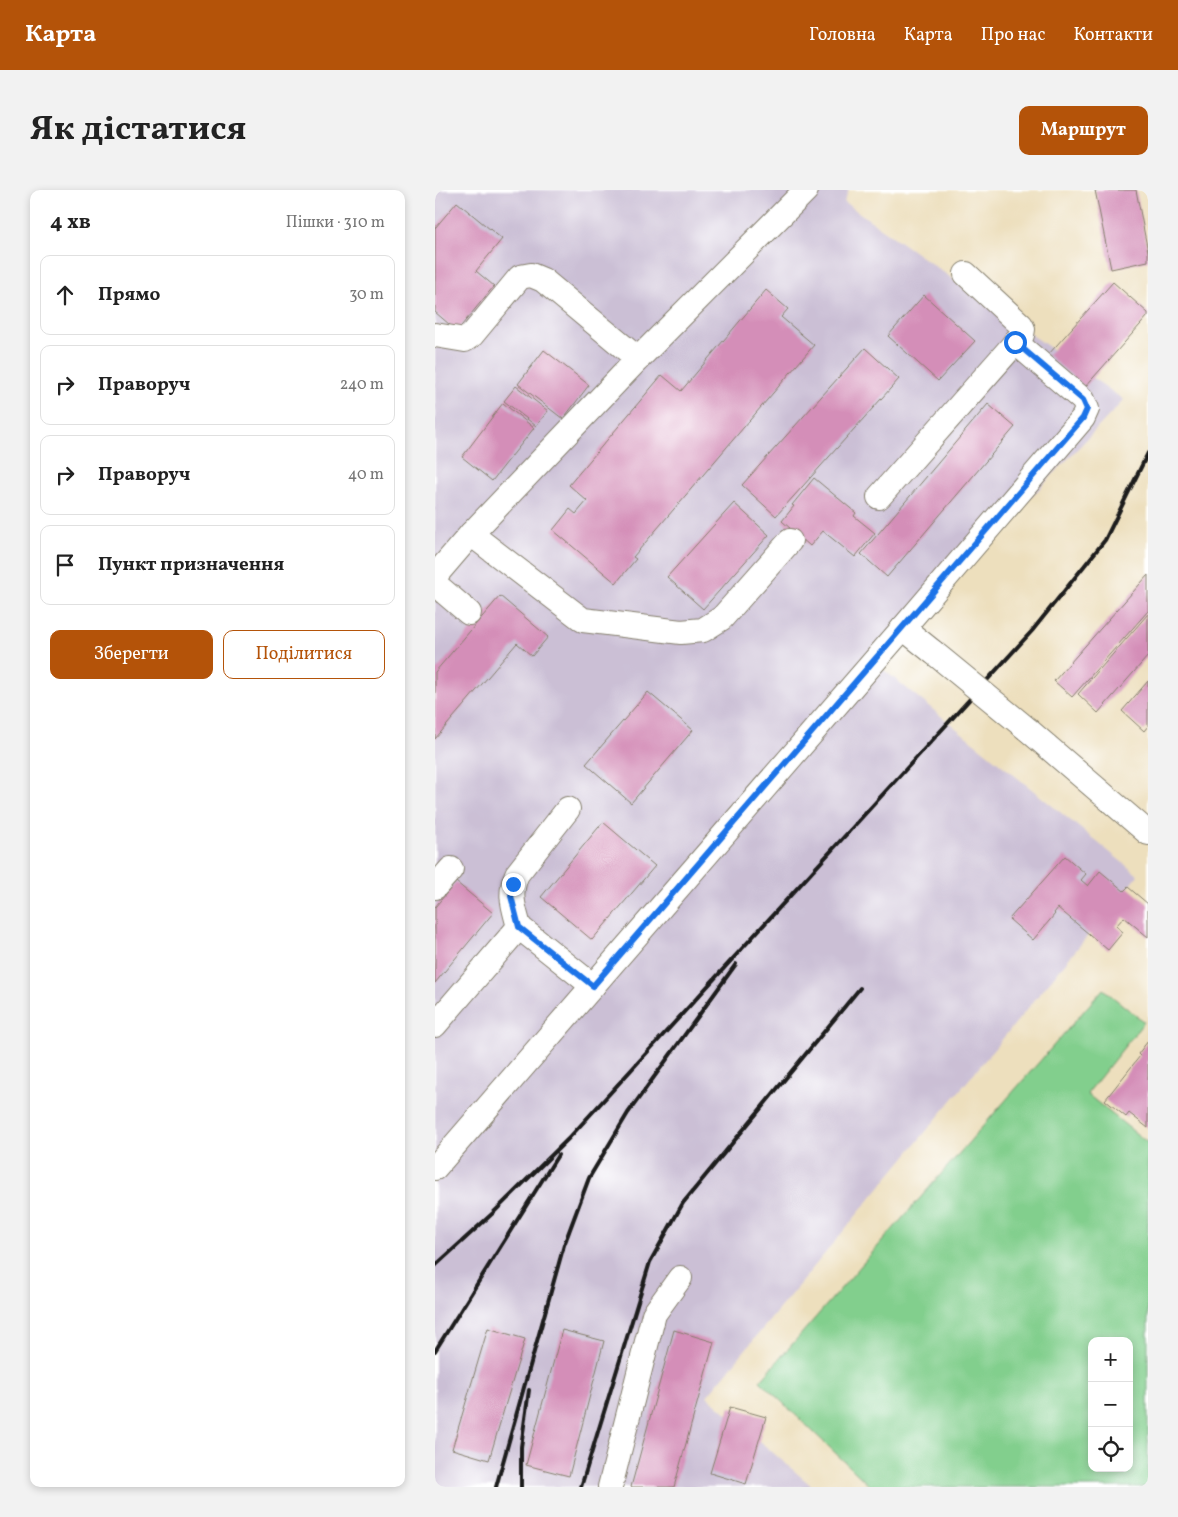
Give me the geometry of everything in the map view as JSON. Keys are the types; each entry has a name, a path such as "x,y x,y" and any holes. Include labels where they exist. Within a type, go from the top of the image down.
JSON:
{"street":[{"path":"435,576 471,534 638,359 806,190"},
{"path":"879,498 1022,335 1023,329 1021,325 966,274"},
{"path":"435,335 465,340 472,335 520,277 531,275 543,280 638,359"},
{"path":"435,1168 1083,418 1087,409 1083,400 1015,342"},
{"path":"471,534 583,620 681,632 703,630 722,618 790,541"},
{"path":"435,584 469,613"},
{"path":"903,628 1027,729 1148,833"},
{"path":"568,809 517,874 511,896 519,927 593,986"},
{"path":"435,887 451,869"},
{"path":"435,1025 519,927"},
{"path":"610,1487 654,1314 680,1278"}],"shaded area":[{"path":"435,190 849,190 844,202 1124,400 874,662 1138,875 707,1396 813,1487 435,1487"}],"green space":[{"path":"1103,989 1144,1022 1087,1094 1148,1143 1148,1487 871,1487 760,1381"}],"building":[{"path":"1095,190 1136,190 1148,261 1111,269"},
{"path":"457,202 502,239 476,271 494,286 457,331 435,312 435,228"},
{"path":"1113,282 1148,313 1148,316 1085,387 1048,355"},
{"path":"766,290 788,309 781,317 814,345 633,557 636,559 616,583 553,530 570,509 576,514 587,501 569,485 662,375 681,391"},
{"path":"924,295 975,341 938,381 888,336"},
{"path":"865,348 899,379 776,516 742,485"},
{"path":"544,350 589,385 563,419 518,384"},
{"path":"516,386 548,411 536,426 504,401"},
{"path":"503,403 534,428 492,481 462,457"},
{"path":"988,404 1015,427 887,577 861,554"},
{"path":"814,478 856,513 854,516 875,533 855,557 823,531 810,546 782,521 794,506 792,505"},
{"path":"734,503 769,535 703,609 667,577"},
{"path":"1148,575 1148,611 1072,697 1054,681"},
{"path":"500,596 548,637 532,656 517,643 435,739 435,672"},
{"path":"1148,614 1148,656 1098,713 1078,694"},
{"path":"1148,681 1148,726 1144,731 1122,711"},
{"path":"648,692 693,730 631,803 586,764"},
{"path":"603,822 655,866 592,940 541,897"},
{"path":"1065,856 1086,874 1081,880 1088,886 1100,871 1124,891 1128,887 1148,904 1148,937 1124,917 1116,926 1123,932 1108,950 1058,908 1033,940 1009,919"},
{"path":"456,882 493,913 435,983 435,907"},
{"path":"1148,1041 1148,1128 1129,1113 1126,1117 1105,1100 1140,1056 1138,1054"},
{"path":"488,1328 525,1339 489,1460 452,1449"},
{"path":"562,1330 604,1341 569,1476 526,1465"},
{"path":"674,1330 714,1342 674,1487 631,1487"},
{"path":"730,1407 766,1417 746,1484 710,1473"}],"railway":[{"path":"435,1266 493,1213 569,1138 1032,631 1105,540 1148,453"},
{"path":"496,1487 564,1245 589,1178 628,1113 736,964"},
{"path":"581,1487 650,1262 683,1203 860,988"},
{"path":"435,1351 558,1155"},
{"path":"521,1487 521,1447 529,1390"}],"route":[{"path":"513,884 511,896 519,927 593,986 1083,418 1087,409 1083,400 1015,342"}]}
